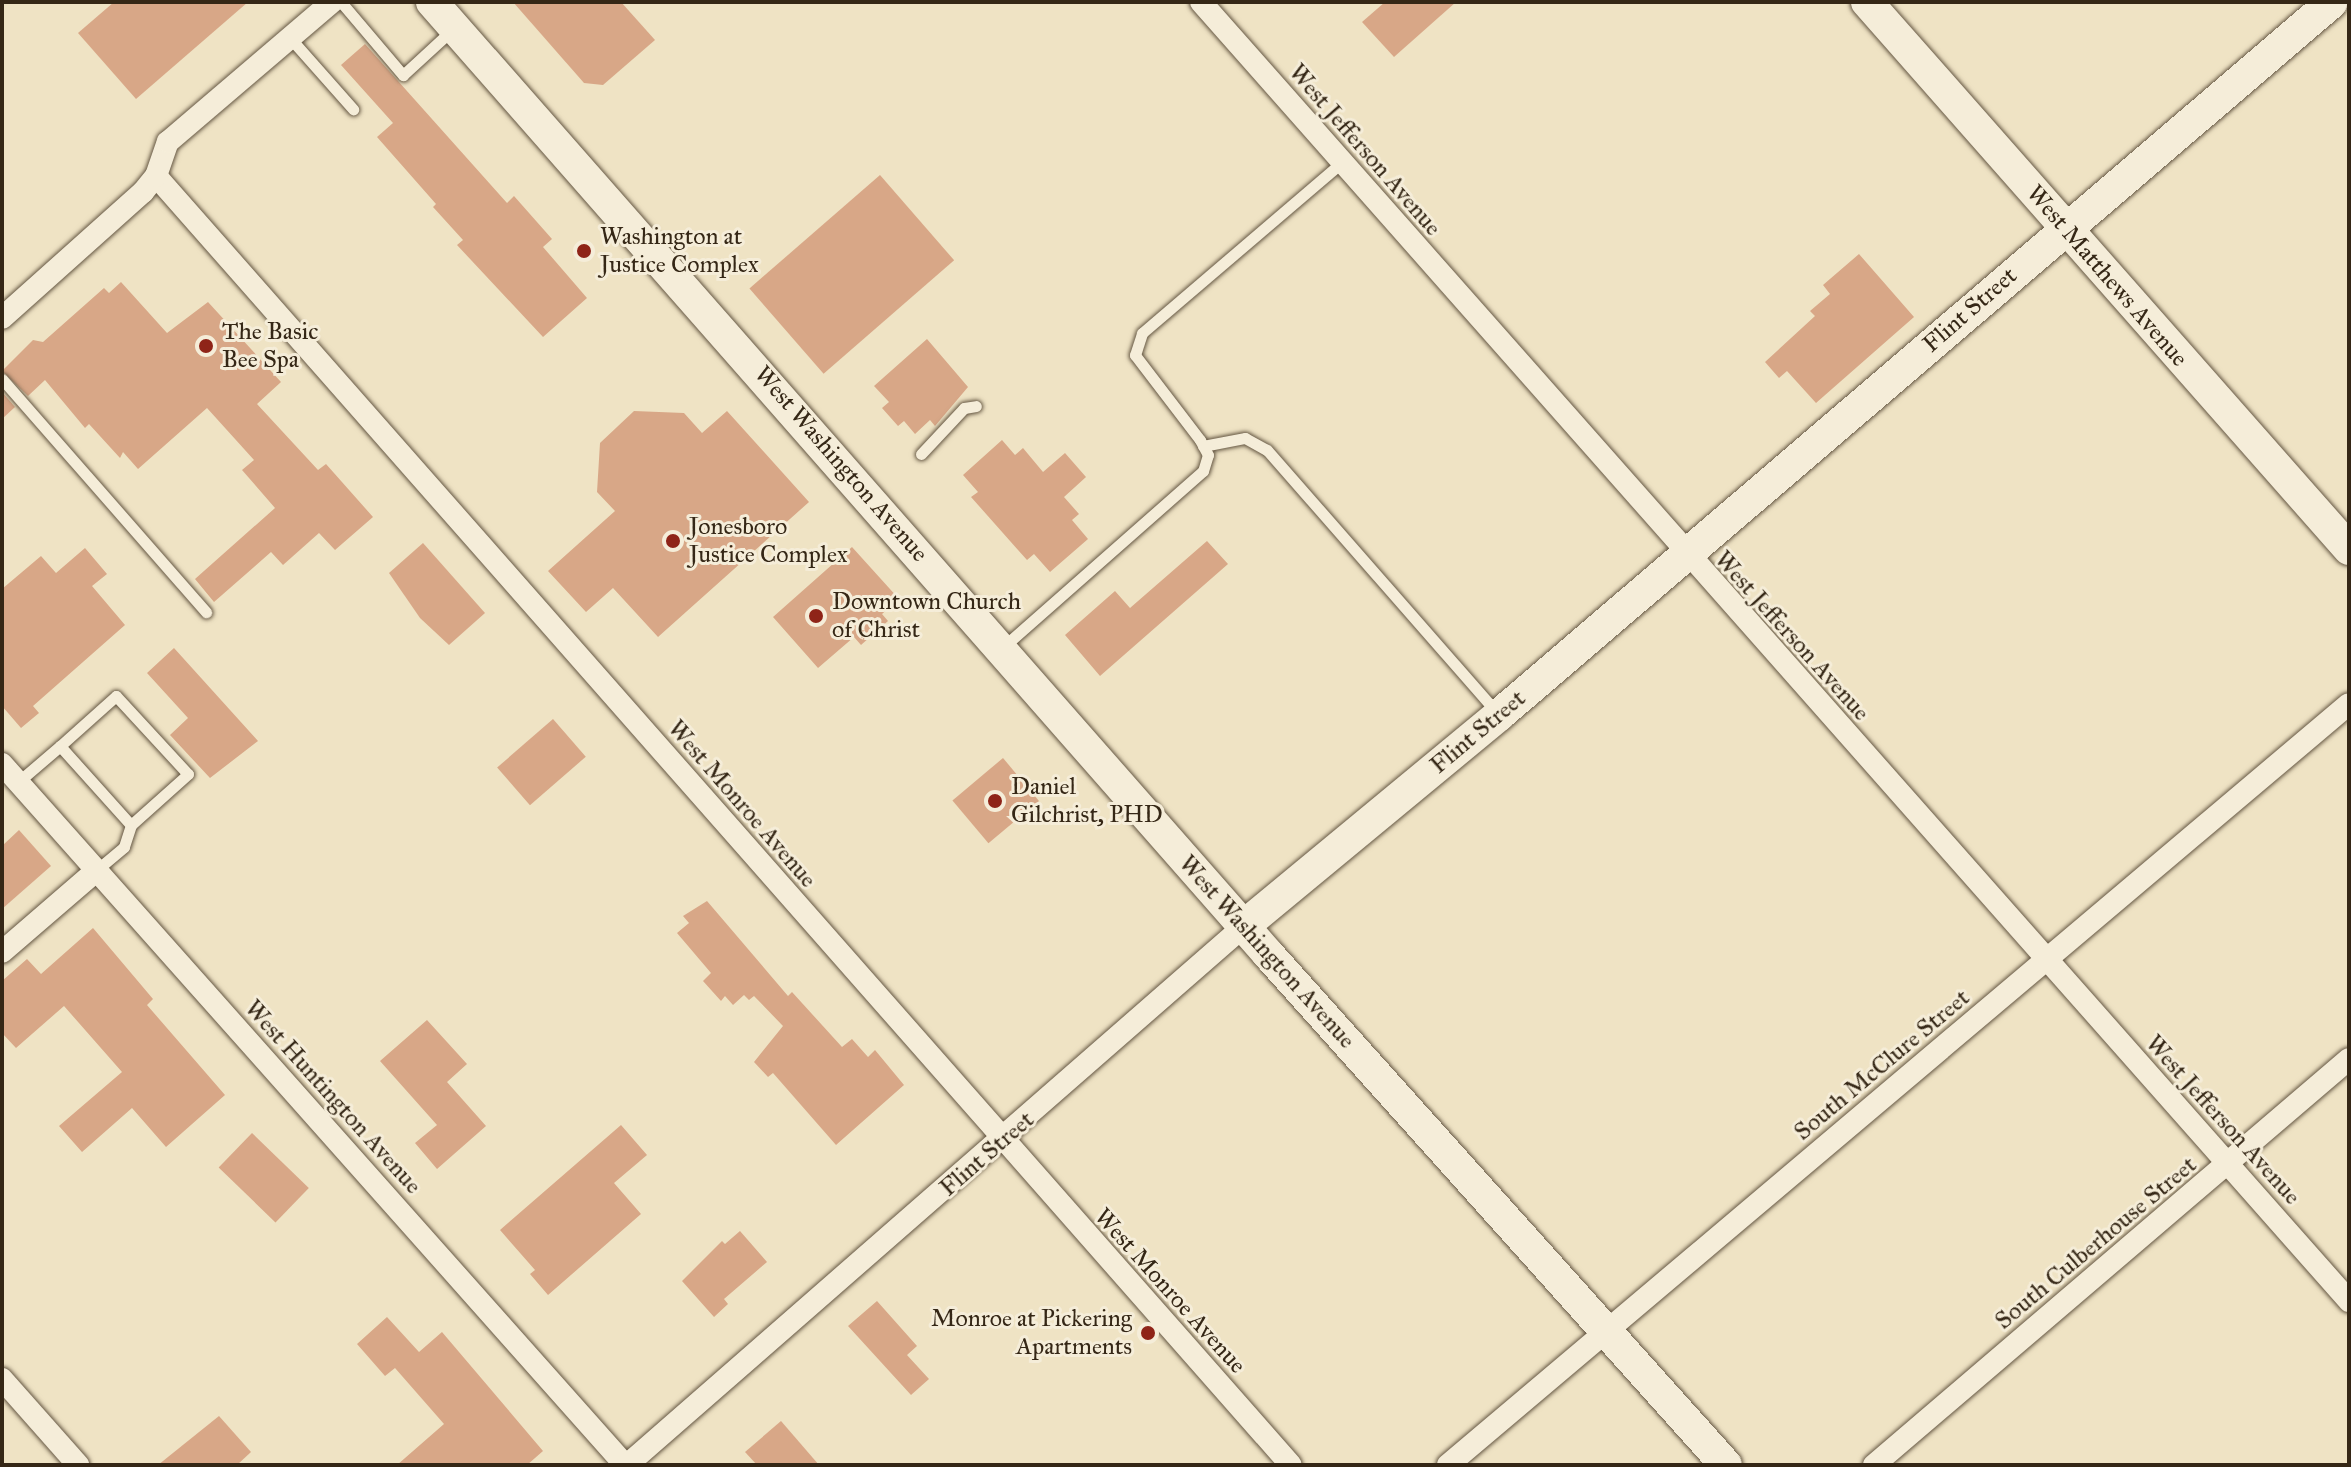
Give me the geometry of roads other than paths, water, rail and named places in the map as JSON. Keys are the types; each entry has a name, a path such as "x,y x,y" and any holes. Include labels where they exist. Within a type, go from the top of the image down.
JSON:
{"street":[{"path":"2,318 156,176 168,142 332,2"},
{"name":"West Washington Avenue","path":"432,2 1244,926 1726,1465"},
{"name":"West Jefferson Avenue","path":"1201,2 1685,555 2349,1301"},
{"name":"West Matthews Avenue","path":"1867,2 2349,549"},
{"name":"Flint Street","path":"626,1465 1002,1141 1244,926 1499,715 2332,2"},
{"name":"West Monroe Avenue","path":"156,176 1002,1141 1291,1465"},
{"name":"South McClure Street","path":"1448,1465 2349,704"},
{"name":"West Huntington Avenue","path":"2,764 626,1465"},
{"path":"2,952 97,870"},
{"name":"South Culberhouse Street","path":"1874,1465 2229,1165 2349,1059"},
{"path":"2,1379 78,1465"}],"lane":[{"path":"341,2 403,75 455,27"},
{"path":"291,39 353,109"},
{"path":"1001,649 1203,471 1208,455 1203,446 1140,367 1133,348 1142,333 1341,163"},
{"path":"2,379 206,612"},
{"path":"921,454 964,408 976,406"},
{"path":"1203,446 1245,438 1267,450 1499,715"},
{"path":"18,782 116,696 188,774 131,825 124,847 97,870"},
{"path":"60,746 131,825"}],"place":[{"name":"Washington at Justice Complex","path":"584,251"},
{"name":"The Basic Bee Spa","path":"206,346"},
{"name":"Jonesboro Justice Complex","path":"673,541"},
{"name":"Downtown Church of Christ","path":"816,616"},
{"name":"Daniel Gilchrist, PHD","path":"995,801"},
{"name":"Monroe at Pickering Apartments","path":"1148,1333"}]}
